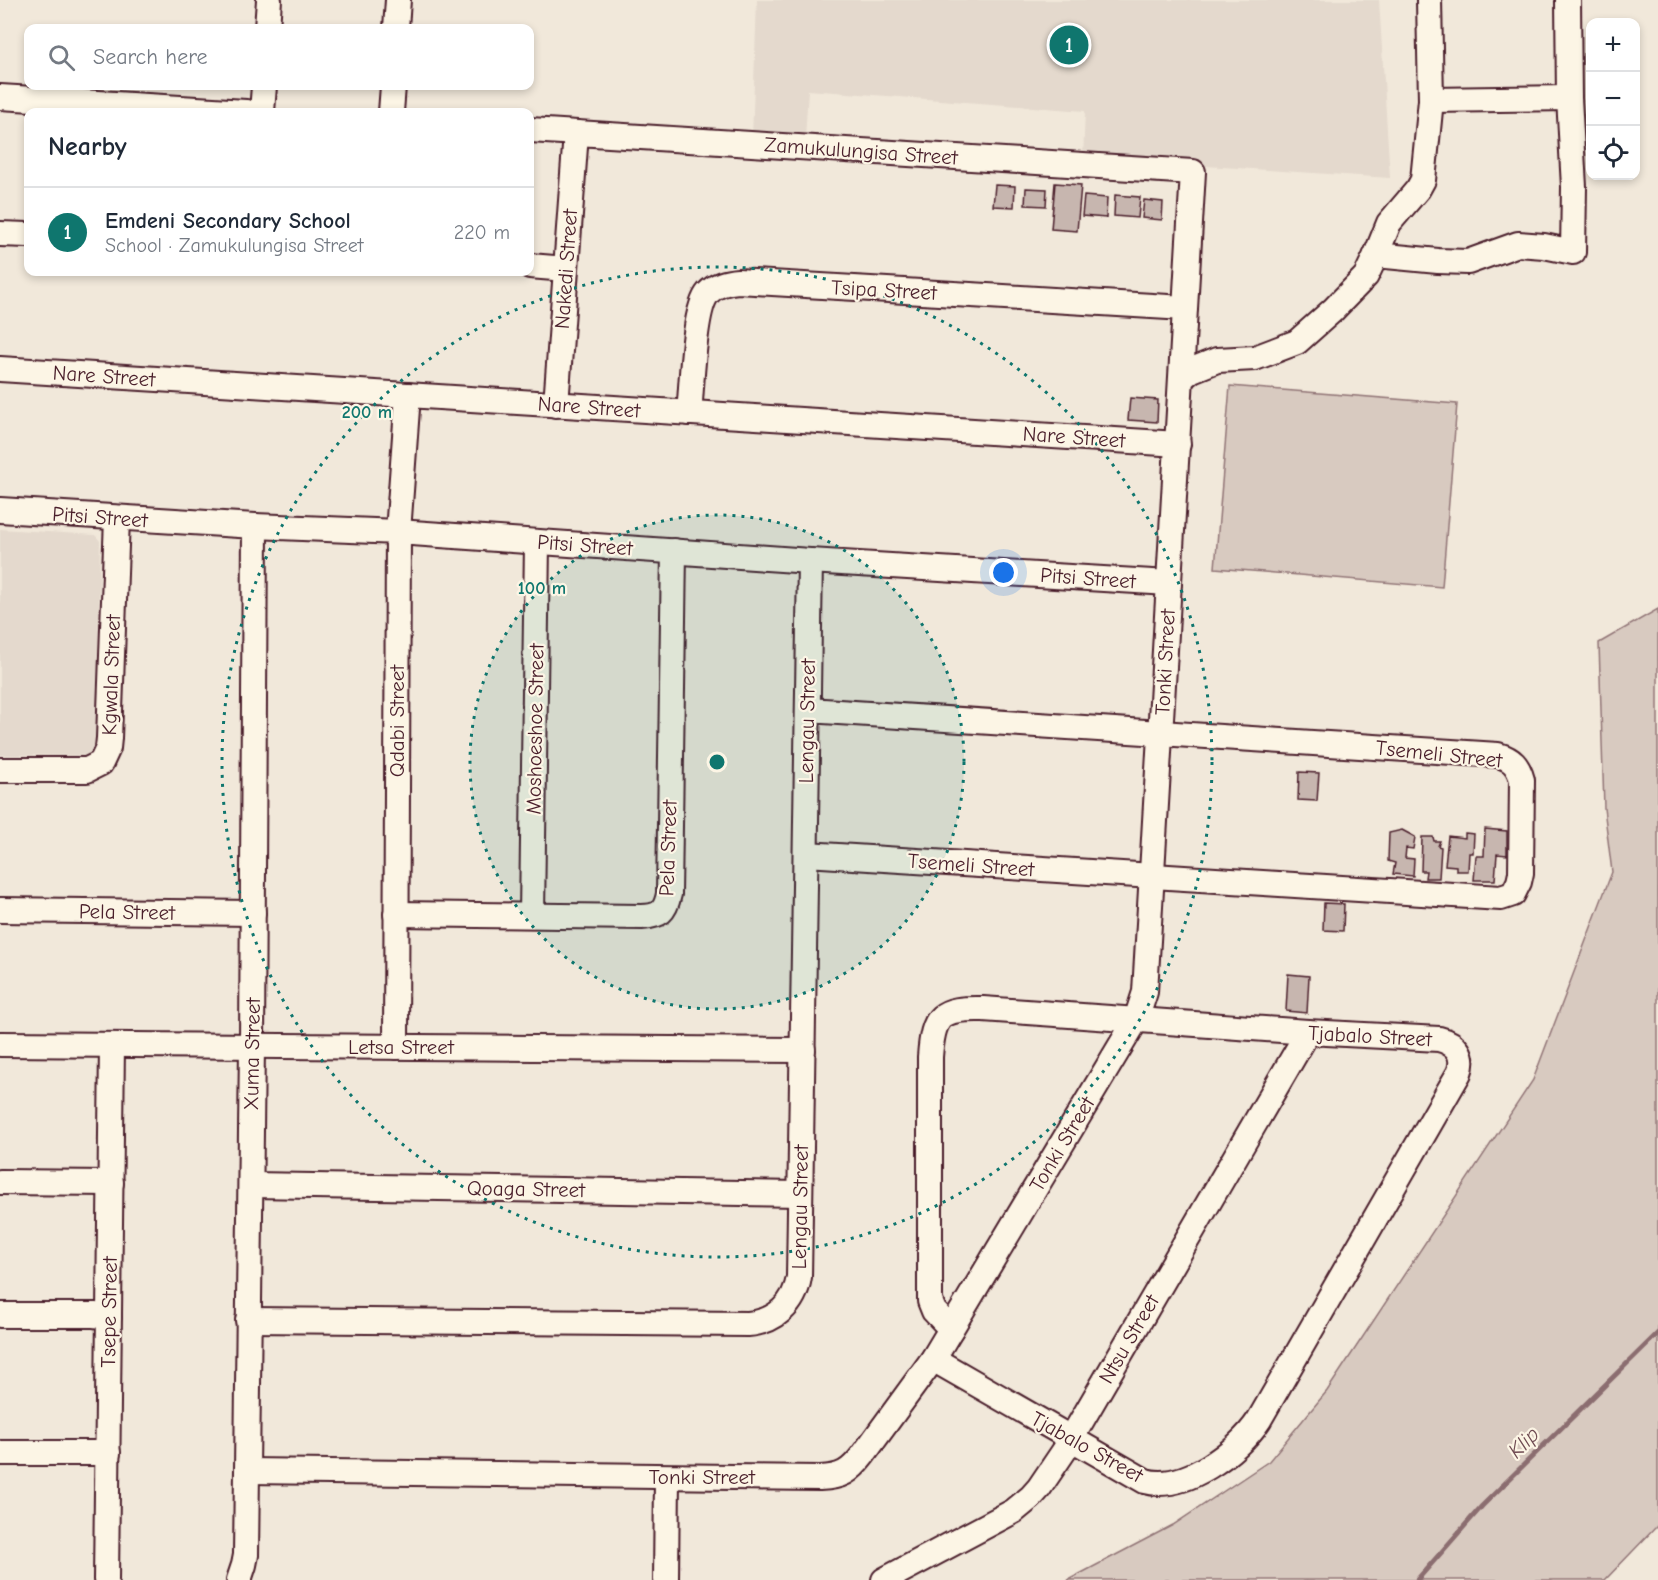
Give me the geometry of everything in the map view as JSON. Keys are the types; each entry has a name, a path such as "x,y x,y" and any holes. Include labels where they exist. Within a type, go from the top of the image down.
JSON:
{"street":[{"path":"267,24 269,0"},
{"path":"396,24 398,0"},
{"path":"1182,378 1192,370 1217,360 1255,358 1297,342 1366,276 1389,223 1423,180 1431,100 1429,0"},
{"path":"1376,255 1468,262 1518,244 1573,252 1574,187 1569,98 1568,0"},
{"path":"262,108 264,90"},
{"path":"392,108 393,90"},
{"path":"0,97 180,108"},
{"path":"1431,100 1569,98"},
{"name":"Zamukulungisa Street","path":"534,130 1194,172"},
{"name":"Nakedi Street","path":"556,405 576,133"},
{"name":"Tonki Street","path":"247,1471 830,1478 850,1470 864,1455 933,1359 1136,1020 1145,992 1194,172"},
{"path":"0,234 24,235"},
{"path":"534,266 566,269"},
{"name":"Tsipa Street","path":"689,413 700,310 709,292 725,282 1185,308"},
{"name":"Nare Street","path":"0,369 1178,444"},
{"name":"Qdabi Street","path":"396,1047 398,532 408,395"},
{"name":"Pitsi Street","path":"0,510 255,526 398,532 1170,583"},
{"name":"Kgwala Street","path":"0,770 87,771 101,764 105,756 109,738 117,518"},
{"name":"Xuma Street","path":"238,1580 246,1555 255,526"},
{"name":"Moshoeshoe Street","path":"532,915 537,542"},
{"name":"Pela Street","path":"396,914 653,917 662,912 669,894 674,551"},
{"name":"Lengau Street","path":"248,1320 736,1324 762,1322 782,1312 789,1303 797,1288 799,1277 810,561"},
{"name":"Tsemeli Street","path":"806,854 1501,898 1513,894 1521,873 1522,780 1518,767 1507,758 1498,755 808,710"},
{"name":"Pela Street","path":"0,910 253,913"},
{"name":"Tjabalo Street","path":"933,1359 1137,1477 1153,1483 1167,1482 1195,1473 1225,1456 1240,1443 1258,1420 1461,1069 1462,1059 1456,1047 1439,1039 971,1008 944,1014 935,1024 932,1032 930,1057 930,1301 934,1311 951,1329"},
{"name":"Ntsu Street","path":"884,1580 1014,1511 1039,1488 1071,1439 1308,1032"},
{"name":"Letsa Street","path":"0,1044 803,1050"},
{"name":"Tsepe Street","path":"106,1580 112,1045"},
{"path":"0,1182 111,1183"},
{"name":"Qoaga Street","path":"251,1185 801,1194"},
{"path":"0,1315 109,1317"},
{"path":"0,1453 108,1453"},
{"path":"666,1580 667,1477"}],"shaded area":[{"path":"757,0 1379,0 1390,178 1083,158 1085,111 808,90 805,139 752,138"},
{"path":"1230,386 1457,404 1442,587 1215,568"},
{"path":"0,529 95,535 100,541 97,756 0,755"},
{"path":"1658,609 1658,1525 1605,1580 1068,1580 1173,1525 1269,1461 1327,1391 1533,1080 1612,872 1604,808 1599,643"}],"building":[{"path":"1055,183 1081,185 1077,231 1051,229"},
{"path":"995,185 1015,186 1014,207 993,206"},
{"path":"1026,188 1047,189 1046,206 1025,205"},
{"path":"1115,195 1140,197 1138,218 1114,216"},
{"path":"1084,196 1107,198 1106,218 1082,216"},
{"path":"1144,200 1163,202 1162,220 1142,218"},
{"path":"1130,398 1158,400 1157,422 1128,420"},
{"path":"1299,772 1319,773 1317,801 1298,800"},
{"path":"1485,829 1507,831 1507,855 1497,854 1495,880 1474,880 1476,856 1484,856"},
{"path":"1402,830 1415,837 1413,849 1406,848 1405,858 1414,859 1413,876 1393,874 1395,863 1388,861 1389,833"},
{"path":"1465,833 1474,834 1473,853 1469,853 1468,871 1456,871 1456,866 1445,865 1448,836 1465,838"},
{"path":"1422,837 1433,837 1434,841 1440,841 1438,846 1441,847 1439,878 1425,878 1426,871 1421,871"},
{"path":"1324,903 1344,904 1343,931 1323,930"},
{"path":"1288,974 1309,976 1307,1013 1286,1011"}],"waterway":[{"name":"Klip","path":"1417,1580 1482,1506 1658,1333"}],"place":[{"name":"Emdeni Secondary School","path":"1069,45"}]}
